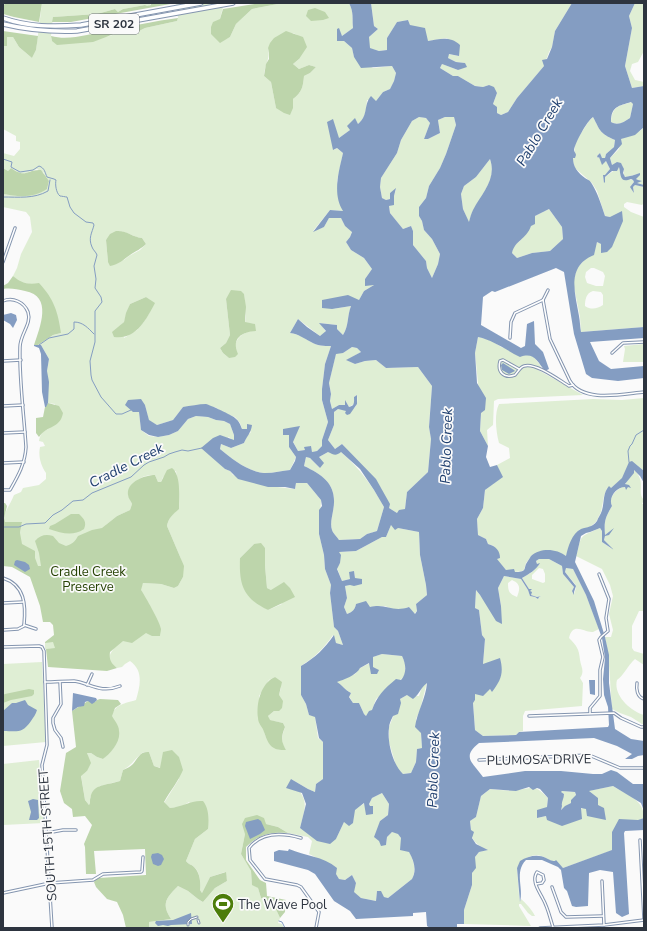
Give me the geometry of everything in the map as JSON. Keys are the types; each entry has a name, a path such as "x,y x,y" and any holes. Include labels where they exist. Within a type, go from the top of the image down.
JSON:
{"highway":[{"name":"SR 202","path":"3,18 36,26 80,25 201,3"},
{"name":"SR 202","path":"3,24 36,31 76,31 233,3"}],"street":[{"path":"3,262 15,228"},
{"path":"548,290 543,300 550,339 573,385"},
{"path":"3,301 8,299 17,300 22,304 28,314 28,323 20,341 26,447 24,462 10,490 3,490"},
{"path":"510,338 511,322 515,313 543,300"},
{"path":"612,353 622,343 644,342"},
{"path":"3,361 20,360"},
{"path":"519,370 503,360 500,360 500,371 503,375 507,376 515,375 524,366 535,367 569,386 573,385 588,394 596,395 644,392"},
{"path":"3,406 23,405"},
{"path":"3,434 25,432"},
{"path":"3,463 24,462"},
{"path":"590,713 590,708 600,696 600,670 603,657 599,640 608,631 606,612 609,599 599,574"},
{"path":"3,578 15,584 21,592 24,625"},
{"path":"3,603 23,602"},
{"path":"24,625 36,628"},
{"path":"3,630 18,630 24,625"},
{"name":"SOUTH 15TH STREET","path":"3,647 39,646 44,651 47,745 42,765 52,928"},
{"path":"87,685 92,674"},
{"path":"45,682 73,681 101,688 120,686"},
{"path":"60,682 61,704 53,718 52,723 61,738 63,747"},
{"path":"637,683 637,691 639,696 644,699"},
{"path":"529,716 607,712 614,713 621,718 644,727"},
{"name":"PLUMOSA DRIVE","path":"479,760 589,755 623,769 644,768"},
{"path":"47,833 62,830 76,830"},
{"path":"301,838 289,835 274,834 252,843 249,848 250,860 267,880 301,887 319,912 316,928"},
{"path":"540,928 604,925 644,919 640,840"},
{"path":"3,893 50,883 92,880 103,874 140,872 142,870 143,857"},
{"path":"536,884 544,880 543,875 538,872 535,875 536,884 553,927"},
{"path":"602,881 604,925"},
{"path":"552,887 561,912 566,917 603,916"},
{"path":"188,925 188,922 191,919 197,916"}],"green space":[{"path":"7,3 42,3 39,22 3,14 3,5"},
{"path":"42,3 153,3 147,7 145,5 123,9 118,12 115,9 97,14 53,17 51,36 52,41 110,36 119,32 137,32 145,28 177,21 176,3 224,3 220,19 220,42 230,37 236,24 252,9 283,3 349,3 352,12 353,28 342,36 337,29 344,41 352,48 354,57 373,68 392,66 396,73 390,89 383,92 376,101 367,100 363,119 358,124 355,119 350,130 339,138 334,150 337,148 343,153 337,181 343,211 330,210 313,231 324,227 329,218 341,218 345,226 352,231 346,242 351,250 364,258 372,269 365,279 374,285 364,291 359,300 332,309 351,306 343,335 337,329 337,325 320,323 326,332 320,336 298,319 290,333 299,335 316,344 331,346 325,364 322,389 322,400 328,422 322,440 322,446 317,451 312,452 310,446 306,450 298,451 289,434 289,447 296,457 290,470 262,473 242,465 220,449 221,444 231,448 244,443 247,436 251,432 247,429 242,429 240,423 235,417 224,413 215,407 183,407 173,420 157,425 149,421 145,405 139,412 141,430 149,436 158,437 169,435 178,431 188,419 196,416 224,421 230,424 235,440 232,440 229,437 208,453 225,469 230,471 233,475 277,487 295,489 296,483 307,483 321,500 319,534 324,555 325,569 331,585 330,593 334,627 338,631 343,645 336,643 333,635 319,652 301,666 301,695 306,704 309,715 315,716 318,738 323,742 323,779 316,784 315,792 291,779 303,797 305,807 300,828 336,839 344,822 353,823 354,810 365,803 370,806 369,804 372,798 382,793 389,804 388,815 380,821 379,841 386,845 387,837 392,832 398,833 411,856 414,867 412,879 388,898 384,897 377,891 376,901 361,898 353,892 356,883 352,875 345,880 339,879 326,864 309,854 312,841 308,837 288,833 278,827 266,824 245,834 241,854 251,871 252,884 258,888 261,898 274,905 280,918 278,923 282,924 284,928 149,928 149,922 171,919 166,909 166,901 170,894 178,886 203,902 215,888 227,881 225,872 210,877 202,893 200,890 198,871 186,861 195,839 208,829 189,802 181,807 170,808 164,803 179,779 162,760 161,768 154,766 149,752 144,752 141,754 123,770 120,781 100,786 90,797 89,805 85,800 81,775 87,771 87,753 91,753 103,759 113,749 118,739 118,734 115,722 111,716 118,706 136,700 140,684 139,674 137,669 130,661 122,667 117,668 111,663 109,658 115,647 45,649 45,643 56,635 56,625 42,602 19,553 22,523 5,522 3,519 14,495 21,492 23,488 39,485 46,479 46,473 41,464 39,454 40,447 45,446 43,442 39,441 44,431 48,429 55,404 48,403 47,371 49,359 41,345 38,345 53,335 61,333 30,284 19,282 13,276 21,254 32,232 30,217 26,212 3,207 3,194 19,196 47,189 49,181 45,177 44,173 37,169 30,172 21,173 11,168 8,171 3,168 3,153 14,156 20,149 20,142 16,141 16,136 3,129 3,46 7,46 7,36 13,37 19,47 32,58 36,50","holes":["293,33 297,35 299,59 293,64 299,69 309,65 316,67 304,76 302,89 293,99 293,108 276,108 271,82 264,76 269,55 268,48","119,231 142,238 146,244 140,250 124,260 108,262 106,240","244,294 246,316 245,323 255,324 251,331 239,338 229,358 220,348 226,343 230,335 226,299","146,297 150,300 150,312 143,323 137,330 124,338 121,325 124,322 130,304","176,471 178,484 178,509 170,519 167,526 181,559 183,577 178,586 174,588 161,584 143,583 141,587 106,525 117,516 130,510 132,504 128,495 138,480 145,476 155,475 158,482 161,482 163,477","254,544 265,548 267,588 271,590 282,604 268,610 254,601 240,558","275,677 281,688 274,711 268,716 269,720 283,723 285,727 282,741 286,750 270,744 265,735 259,704 259,696 269,680"]},
{"path":"151,3 176,3 71,22 52,22 53,17 97,14 115,9 118,12 123,9 151,5"},
{"path":"261,3 283,3 252,9 236,24 230,37 220,43 211,34 213,22 220,19 223,9"},
{"path":"371,3 572,3 555,31 552,47 544,66 517,98 508,112 501,115 497,113 493,104 497,93 489,85 483,87 475,86 440,68 442,64 458,70 465,63 456,62 448,58 448,54 459,56 447,38 428,41 410,25 408,20 397,22 387,38 387,50 379,51 369,48 369,37 378,29 374,26"},
{"path":"635,3 644,3 644,51 638,62 632,64 630,71 635,80 644,82 644,86 632,88 625,66 632,28 629,16"},
{"path":"315,8 325,12 329,18 311,21 306,16 308,10"},
{"path":"178,18 177,21 145,28 137,32 119,32 93,42 57,45 52,41 51,36 65,38 80,36"},
{"path":"3,31 38,36 36,50 32,58 19,47 13,37 7,37 7,46 3,46"},
{"path":"286,31 303,37 307,47 299,59 293,64 299,69 309,65 316,67 304,76 302,89 293,99 293,108 290,115 276,108 271,82 264,76 266,64 269,59 268,48 270,43 274,38"},
{"path":"632,102 633,104 630,118 619,124 611,122 613,113 617,108"},
{"path":"419,117 426,118 430,123 424,139 428,139 440,133 438,120 445,117 454,117 456,125 440,168 429,186 426,198 419,207 419,216 424,230 432,239 440,254 438,264 432,278 427,268 426,261 413,245 413,231 411,226 403,229 390,213 389,206 394,204 396,189 390,193 390,199 386,200 382,198 380,187 381,178 397,153 401,140 412,121"},
{"path":"593,117 601,131 615,140 614,147 606,154 605,158 602,159 600,153 597,156 605,162 606,161 610,169 605,176 603,176 604,182 605,177 619,167 621,177 633,180 634,182 631,186 634,193 633,187 635,185 644,187 644,203 642,205 627,202 624,204 624,207 631,212 644,217 644,327 581,332 580,317 573,282 577,268 594,250 597,242 601,244 610,217 605,216 597,191 592,183 575,168 572,158 575,158 576,142","holes":["591,268 603,272 605,276 603,286 596,286 587,283 585,277 586,272","593,291 601,292 603,295 603,305 596,308 585,306 587,295"]},
{"path":"644,127 644,185 637,183 641,182 636,179 638,174 626,177 624,176 622,165 620,163 612,165 610,158 619,149 621,139 640,131"},
{"path":"490,159 492,173 490,180 472,212 469,223 463,209 461,194 464,186 476,177"},
{"path":"3,168 8,171 11,168 20,173 41,170 49,181 47,189 37,194 26,196 3,194"},
{"path":"549,209 562,227 563,239 550,251 532,253 517,258 512,253 513,246 520,241 531,226 535,216"},
{"path":"116,231 142,238 146,244 121,262 110,266 108,262 106,240 110,234"},
{"path":"13,276 25,283 39,283 52,300 61,333 53,335 38,345 34,345 41,321 42,306 39,299 34,294 16,289 3,289 3,286 8,283"},
{"path":"231,290 241,291 244,294 246,307 245,322 255,324 256,331 242,334 239,337 236,344 238,354 235,357 229,358 220,348 226,343 230,335 226,299"},
{"path":"146,297 155,303 144,322 139,328 128,335 114,337 112,332 124,322 130,304"},
{"path":"478,337 491,340 501,347 533,356 541,366 538,370 583,395 498,399 494,401 493,425 487,430 488,446 480,431 481,413 475,353"},
{"path":"644,344 644,362 623,362 624,346"},
{"path":"352,347 357,348 361,352 347,360 355,364 376,360 386,368 418,367 432,386 429,426 431,439 428,472 407,492 405,509 397,513 389,508 381,488 342,444 335,449 328,440 334,425 334,412 338,409 351,411 357,404 357,395 354,397 354,404 349,407 345,401 345,405 339,405 332,409 330,401 331,394 329,383 336,353 343,353"},
{"path":"644,398 644,471 637,466 611,488 607,488 601,512 596,522 590,527 579,530 566,556 544,551 532,555 522,571 515,572 506,570 496,559 494,546 488,544 486,539 478,535 477,519 483,508 485,490 502,477 497,465 510,458 509,448 499,443 498,439 496,418 499,404"},
{"path":"48,403 59,406 63,413 59,422 42,433 39,437 36,433 36,418 43,417 45,407"},
{"path":"328,452 341,452 360,471 375,492 384,507 377,531 367,534 360,539 339,540 333,532 331,528 334,502 332,488 324,478 304,466 306,457 310,458 320,468 319,457"},
{"name":"Cradle Creek Preserve","path":"172,468 177,475 178,480 179,509 168,521 167,526 184,566 183,577 178,586 174,588 161,584 143,583 141,590 160,626 160,636 152,636 146,633 132,643 123,641 110,652 111,661 117,668 107,671 48,667 46,649 55,648 53,642 45,642 54,635 53,625 50,622 43,622 40,606 30,577 12,567 3,566 3,503 7,506 4,518 5,522 22,522 20,533 22,544 35,551 35,558 38,566 41,566 35,541 39,537 46,535 53,536 59,543 66,546 76,540 78,536 92,530 102,528 117,516 130,510 132,504 128,496 128,490 133,483 146,476 155,475 158,482 161,482 167,470"},
{"path":"634,470 640,479 641,494 644,500 642,504 644,504 644,611 639,611 632,626 632,648 634,651 644,654 644,665 635,659 617,680 616,686 620,697 624,702 633,710 644,715 644,724 612,709 609,664 605,637 611,637 613,630 609,614 613,596 610,585 602,569 576,556 581,538 600,528 602,531 602,542 612,549 604,540 605,536 613,529 605,535 606,517 612,506 612,498 622,487 625,487 626,490 626,483"},
{"path":"71,514 79,514 82,517 85,522 84,529 71,534 49,529 50,526"},
{"path":"391,525 398,528 419,532 420,555 427,595 416,604 417,611 414,614 409,607 401,610 392,609 385,606 370,607 356,604 355,608 347,614 344,607 347,598 345,586 350,585 355,578 354,571 350,579 342,581 337,568 340,563 339,552 356,551 382,537 386,537"},
{"path":"261,543 265,548 267,588 271,590 284,582 290,588 295,597 268,610 253,601 248,595 244,590 240,576 240,558 254,544"},
{"path":"539,559 549,559 562,566 563,574 574,587 572,591 574,594 576,588 575,584 565,572 566,568 573,569 586,595 599,629 590,632 576,629 573,630 569,638 578,650 582,669 580,678 583,683 582,706 525,711 523,716 523,731 516,735 483,736 475,730 473,702 475,700 475,693 490,689 492,691 483,664 485,639 482,635 479,610 475,608 476,590 501,623 501,606 498,588 504,576 521,579 530,596 538,599 541,596 537,597 531,595 522,578 532,572 539,564 537,564 536,561","holes":["539,568 543,569 545,574 545,582 543,583 532,579 532,575","512,580 517,583 519,587 517,597 512,595 509,590 508,583"]},
{"path":"382,654 402,656 405,663 405,676 376,699 372,710 366,716 359,703 353,703 349,696 351,693 336,682 355,674 360,668 370,663 373,667 373,657"},
{"path":"42,662 46,742 3,746 3,664"},
{"path":"275,677 282,682 279,695 283,701 282,708 279,711 274,711 268,716 270,720 283,723 285,727 282,739 286,750 277,749 270,745 258,720 260,694 266,684"},
{"path":"427,682 420,710 416,719 421,733 422,748 417,749 416,762 411,773 403,774 397,769 389,742 389,727 400,699 407,695 419,696 422,687"},
{"path":"29,689 34,690 34,694 32,696 3,703 3,695"},
{"path":"100,699 118,700 121,704 115,708 112,716 119,729 119,735 115,746 103,759 91,753 87,753 91,763 87,771 81,776 85,800 89,805 93,792 99,786 120,781 123,770 132,765 141,754 149,752 154,766 160,768 163,752 172,750 179,757 183,770 164,802 170,808 203,801 208,814 208,829 195,839 186,861 198,872 200,890 202,893 210,877 226,872 227,881 215,888 203,902 178,886 170,894 166,901 166,909 171,919 149,922 149,928 126,928 123,915 117,902 107,899 96,887 94,882 99,878 146,875 145,849 94,851 96,874 86,874 84,844 92,825 85,816 73,817 72,809 64,803 60,791 66,753 76,747 72,711 88,701 95,702"},
{"path":"39,760 44,823 3,825 3,764"},
{"path":"613,786 634,798 638,802 641,806 644,818 612,832 613,850 563,868 555,861 551,861 536,855 525,859 517,868 520,901 521,899 525,902 535,916 528,913 521,904 519,904 519,906 531,926 464,924 464,910 472,885 472,873 475,868 475,857 479,852 487,850 477,844 471,831 470,821 476,817 481,796 490,789 537,789 548,798 547,807 537,818 598,805 588,791"},
{"path":"560,792 575,792 576,796 571,800 571,803 560,810 564,794"},
{"path":"257,815 264,818 266,824 278,827 288,833 266,835 256,839 246,847 246,860 260,880 266,883 267,896 286,900 285,912 280,918 274,905 261,898 258,888 252,885 251,871 241,854 245,834 242,824 245,818"}],"water":[{"name":"Pablo Creek","path":"349,3 371,3 374,26 378,29 369,37 370,48 379,51 387,50 387,38 397,22 408,20 410,25 425,28 428,41 449,39 456,42 460,45 459,56 449,54 448,58 456,62 465,63 467,67 458,70 442,64 440,68 475,86 483,87 489,85 494,87 497,93 493,104 497,107 497,113 501,115 508,112 517,98 544,66 542,60 547,59 552,47 555,31 572,3 635,3 629,16 632,28 625,66 632,88 644,86 644,127 635,135 621,139 622,144 610,158 612,165 617,162 621,163 624,169 623,173 625,177 640,173 636,179 642,181 637,183 644,185 644,187 635,185 633,187 634,193 630,187 634,182 633,180 622,179 619,167 617,171 612,171 605,177 604,183 603,175 605,175 610,169 606,161 602,165 599,157 598,158 597,156 600,153 602,158 605,158 606,154 614,147 615,140 601,131 593,117 585,127 577,142 574,150 576,155 575,158 573,158 574,164 576,170 590,181 598,195 605,216 610,217 622,211 623,221 612,247 607,252 601,253 601,244 597,242 594,255 585,260 579,266 574,281 581,332 644,327 644,338 590,342 599,361 611,369 644,366 644,378 618,381 592,378 586,374 574,334 564,272 556,268 495,292 492,291 483,297 481,325 521,348 525,346 527,324 534,321 535,344 543,352 549,369 545,371 535,358 529,356 520,357 484,338 478,337 475,353 477,383 486,398 485,410 481,413 480,431 488,446 486,457 490,467 497,465 503,477 485,490 483,508 477,519 478,535 486,539 488,544 497,549 500,558 497,559 506,570 514,569 515,572 523,571 531,556 539,551 549,550 566,556 569,545 575,534 581,529 592,526 597,521 602,510 604,496 607,489 609,486 611,488 622,478 629,462 632,461 644,471 644,483 634,470 634,473 625,484 629,485 631,488 628,487 626,490 625,487 622,487 612,496 612,506 606,517 605,535 614,528 609,535 605,536 604,540 614,550 602,542 602,531 600,528 581,536 575,562 594,601 605,637 609,655 609,683 615,729 631,739 644,741 644,755 632,759 625,759 632,754 617,746 594,738 479,743 471,752 470,760 483,777 525,771 561,771 602,774 611,770 617,772 633,784 644,784 644,811 641,803 613,786 589,791 598,798 598,805 604,808 606,820 587,816 586,809 581,808 582,819 562,826 547,820 546,816 537,818 537,810 547,807 548,798 540,789 537,788 533,790 529,787 516,791 490,789 481,796 476,817 470,821 471,830 474,832 472,838 476,844 488,850 479,852 475,857 476,868 472,873 472,885 464,910 464,924 457,924 457,928 430,928 427,926 426,912 413,913 413,916 356,919 350,911 334,901 315,874 308,870 274,861 274,852 279,850 288,851 289,849 326,861 337,868 336,874 339,879 345,880 352,875 356,883 354,892 361,898 376,901 377,891 381,891 384,897 388,898 412,879 415,869 409,852 400,850 401,838 398,834 392,832 387,837 386,845 381,846 379,841 374,837 380,821 388,815 389,804 382,793 372,798 369,804 370,806 373,806 373,814 366,815 364,803 355,810 353,823 349,826 344,822 336,839 330,844 317,841 300,828 306,804 302,793 286,788 291,779 315,792 316,784 323,779 323,742 319,738 315,717 309,715 306,704 301,695 301,666 319,652 334,635 336,643 343,645 338,631 334,627 330,593 331,585 325,569 324,555 319,534 319,510 322,506 321,500 307,483 296,483 295,489 285,487 268,487 238,479 230,471 225,469 201,448 213,438 220,435 234,440 234,435 230,424 224,421 196,416 188,419 178,431 169,435 158,437 149,435 141,430 139,412 133,412 125,405 128,400 141,399 145,405 149,420 157,425 173,420 183,407 206,404 221,410 236,419 242,429 247,429 247,424 252,425 244,443 231,448 221,444 220,449 242,465 262,473 290,470 295,461 296,457 289,447 289,435 283,435 283,429 300,426 293,442 298,451 305,450 304,447 311,446 312,452 317,451 322,446 322,440 328,422 322,400 322,389 325,364 331,346 316,344 298,335 290,333 298,319 320,336 326,331 319,323 337,325 337,329 343,335 351,306 332,309 322,308 322,300 348,295 359,300 364,291 374,285 365,286 365,279 372,269 364,258 351,250 346,242 352,232 345,226 341,218 329,218 324,227 313,232 330,210 343,211 338,197 337,182 343,153 337,148 333,150 327,122 333,119 339,138 350,130 347,126 355,118 358,124 361,121 364,117 367,103 371,96 376,101 383,92 390,89 396,73 392,66 361,68 354,57 352,48 344,41 337,41 337,29 339,28 342,36 353,28 351,6","holes":["631,102 633,104 630,118 616,124 611,122 611,117 614,110 619,106","419,117 426,118 430,123 424,139 428,139 440,133 438,120 445,117 454,117 456,125 446,154 440,168 429,186 426,198 419,207 419,216 424,230 432,239 440,254 438,264 432,278 427,268 426,261 413,245 413,231 411,226 403,229 390,213 389,206 394,205 396,188 390,193 390,199 386,200 382,198 380,187 381,178 397,153 401,140 412,121","490,159 492,173 488,186 473,210 469,222 463,209 461,194 464,186 476,177","549,209 562,227 563,239 550,251 532,253 517,258 512,253 513,249 529,231 531,226 535,224 535,216","352,347 357,348 361,352 346,360 355,364 376,360 386,368 418,367 432,386 429,427 431,439 428,472 407,492 405,509 399,510 397,513 389,508 390,504 376,479 342,444 335,449 328,440 334,425 334,412 338,409 346,411 345,413 347,415 350,414 357,404 357,395 354,397 354,404 352,406 349,407 345,400 345,405 339,405 332,409 329,383 336,354 343,353","328,452 335,455 341,452 360,469 384,507 377,531 367,534 360,539 339,540 331,528 334,502 332,488 324,478 304,466 306,457 310,458 320,468 324,463 319,457","391,525 395,530 398,528 419,532 420,555 427,595 416,604 417,611 415,614 409,607 403,609 394,609 381,606 370,607 366,601 356,604 355,608 347,614 344,607 347,598 345,586 362,584 362,579 355,578 354,571 349,572 350,579 342,581 337,569 340,563 341,555 339,552 356,551 382,537 386,537","539,559 549,559 562,566 563,574 574,587 572,591 574,595 576,586 565,572 566,568 573,569 586,595 602,638 605,658 603,679 604,695 608,707 609,725 608,727 519,732 516,735 483,736 475,730 473,703 475,700 475,694 483,696 490,689 492,692 500,680 502,668 500,658 483,664 485,639 482,635 479,610 475,608 476,590 496,621 502,624 498,588 504,576 521,579 530,596 538,599 541,596 537,597 531,595 532,592 530,591 532,589 529,589 522,578 534,570 540,563 537,564 536,561","382,654 402,656 405,668 403,677 401,680 396,679 384,690 376,701 372,710 369,711 366,716 359,703 353,703 349,697 351,693 337,682 353,675 360,668 369,663 371,674 377,674 379,670 373,667 373,657","427,683 415,727 421,733 422,748 417,749 416,762 411,773 403,774 396,765 392,753 389,740 389,725 393,716 398,714 401,703 400,699 407,695 413,699","562,791 575,792 576,795 571,800 571,803 561,810 564,794 561,792"]},
{"path":"11,313 16,315 17,320 13,328 10,324 3,320 3,315"},
{"path":"34,345 41,345 49,359 47,371 49,382 48,403 46,407 42,392 41,354 39,348"},
{"path":"503,363 515,371 509,374 502,370 501,365"},
{"path":"15,561 25,562 29,565 30,569 25,572 14,565"},
{"path":"589,680 595,680 595,695 590,694"},
{"path":"73,693 96,698 97,700 92,704 88,701 85,702 84,706 78,707 72,711"},
{"path":"25,700 28,705 37,710 31,721 22,730 3,731 3,711 12,703"},
{"path":"33,799 38,800 39,818 37,820 29,820 31,812 28,801"},
{"path":"644,818 644,830 625,831 624,833 629,914 622,917 616,913 613,872 600,870 589,873 588,906 576,907 572,906 567,891 564,888 561,870 558,867 542,860 526,860 522,865 520,875 520,902 517,868 520,861 530,857 540,856 551,861 556,860 563,868 612,850 612,832 619,819 638,820"},
{"path":"258,819 261,821 265,830 250,839 245,826 246,822"},
{"path":"158,853 162,855 164,859 161,865 158,866 153,864 151,857 152,854"},
{"path":"191,913 192,924 158,926 155,923 156,921 173,920"}],"waterway":[{"path":"3,159 12,162 11,167 20,172 33,170 39,166 44,169 47,177 56,180 58,193 60,196 67,197 70,207 74,213 86,222 93,223 94,225 90,241 92,248 97,255 94,266 96,279 95,288 101,297 102,302 95,311 95,342 90,361 92,380 101,397 116,414 122,414 131,410"},
{"path":"3,197 26,197 43,194 48,191 50,180"},
{"path":"39,345 49,338 68,334 74,329 74,322 83,324 94,334"},
{"path":"629,462 628,451 630,446 636,435 644,430"},
{"name":"Cradle Creek","path":"3,527 19,527 26,524 45,523 53,515 73,501 83,500 92,493 131,477 149,462 182,450 188,451 202,448"},
{"path":"219,913 216,914 219,914"},
{"path":"279,921 282,922 285,928"}],"place":[{"name":"The Wave Pool","path":"223,924"}]}
